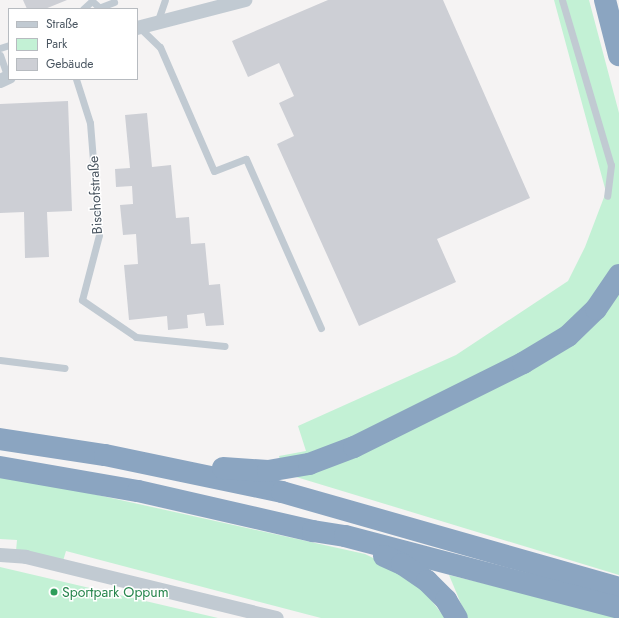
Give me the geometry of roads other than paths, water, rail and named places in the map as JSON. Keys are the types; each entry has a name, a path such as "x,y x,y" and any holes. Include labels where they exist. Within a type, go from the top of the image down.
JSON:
{"highway":[{"path":"605,0 619,55"},
{"path":"105,455 128,451 230,469 261,471 309,464 354,447 523,363 568,336 596,309 619,274"},
{"path":"0,440 105,455 282,492 619,588"},
{"path":"0,467 138,491 313,531 344,536 619,608"},
{"path":"313,531 402,564 427,581 446,600 457,618"}],"street":[{"path":"138,28 245,0"},
{"path":"0,554 26,557 277,618"}],"lane":[{"path":"157,23 165,0"},
{"path":"562,0 610,165 607,196"},
{"path":"83,8 92,1 101,8 114,2"},
{"path":"138,28 160,47 214,171 246,159 321,328"},
{"path":"0,56 6,79"},
{"name":"Bischofstraße","path":"76,80 90,123 99,235 82,300 136,337 225,346"},
{"path":"0,360 65,368"}],"place":[{"name":"Sportpark Oppum","path":"54,592"}]}
